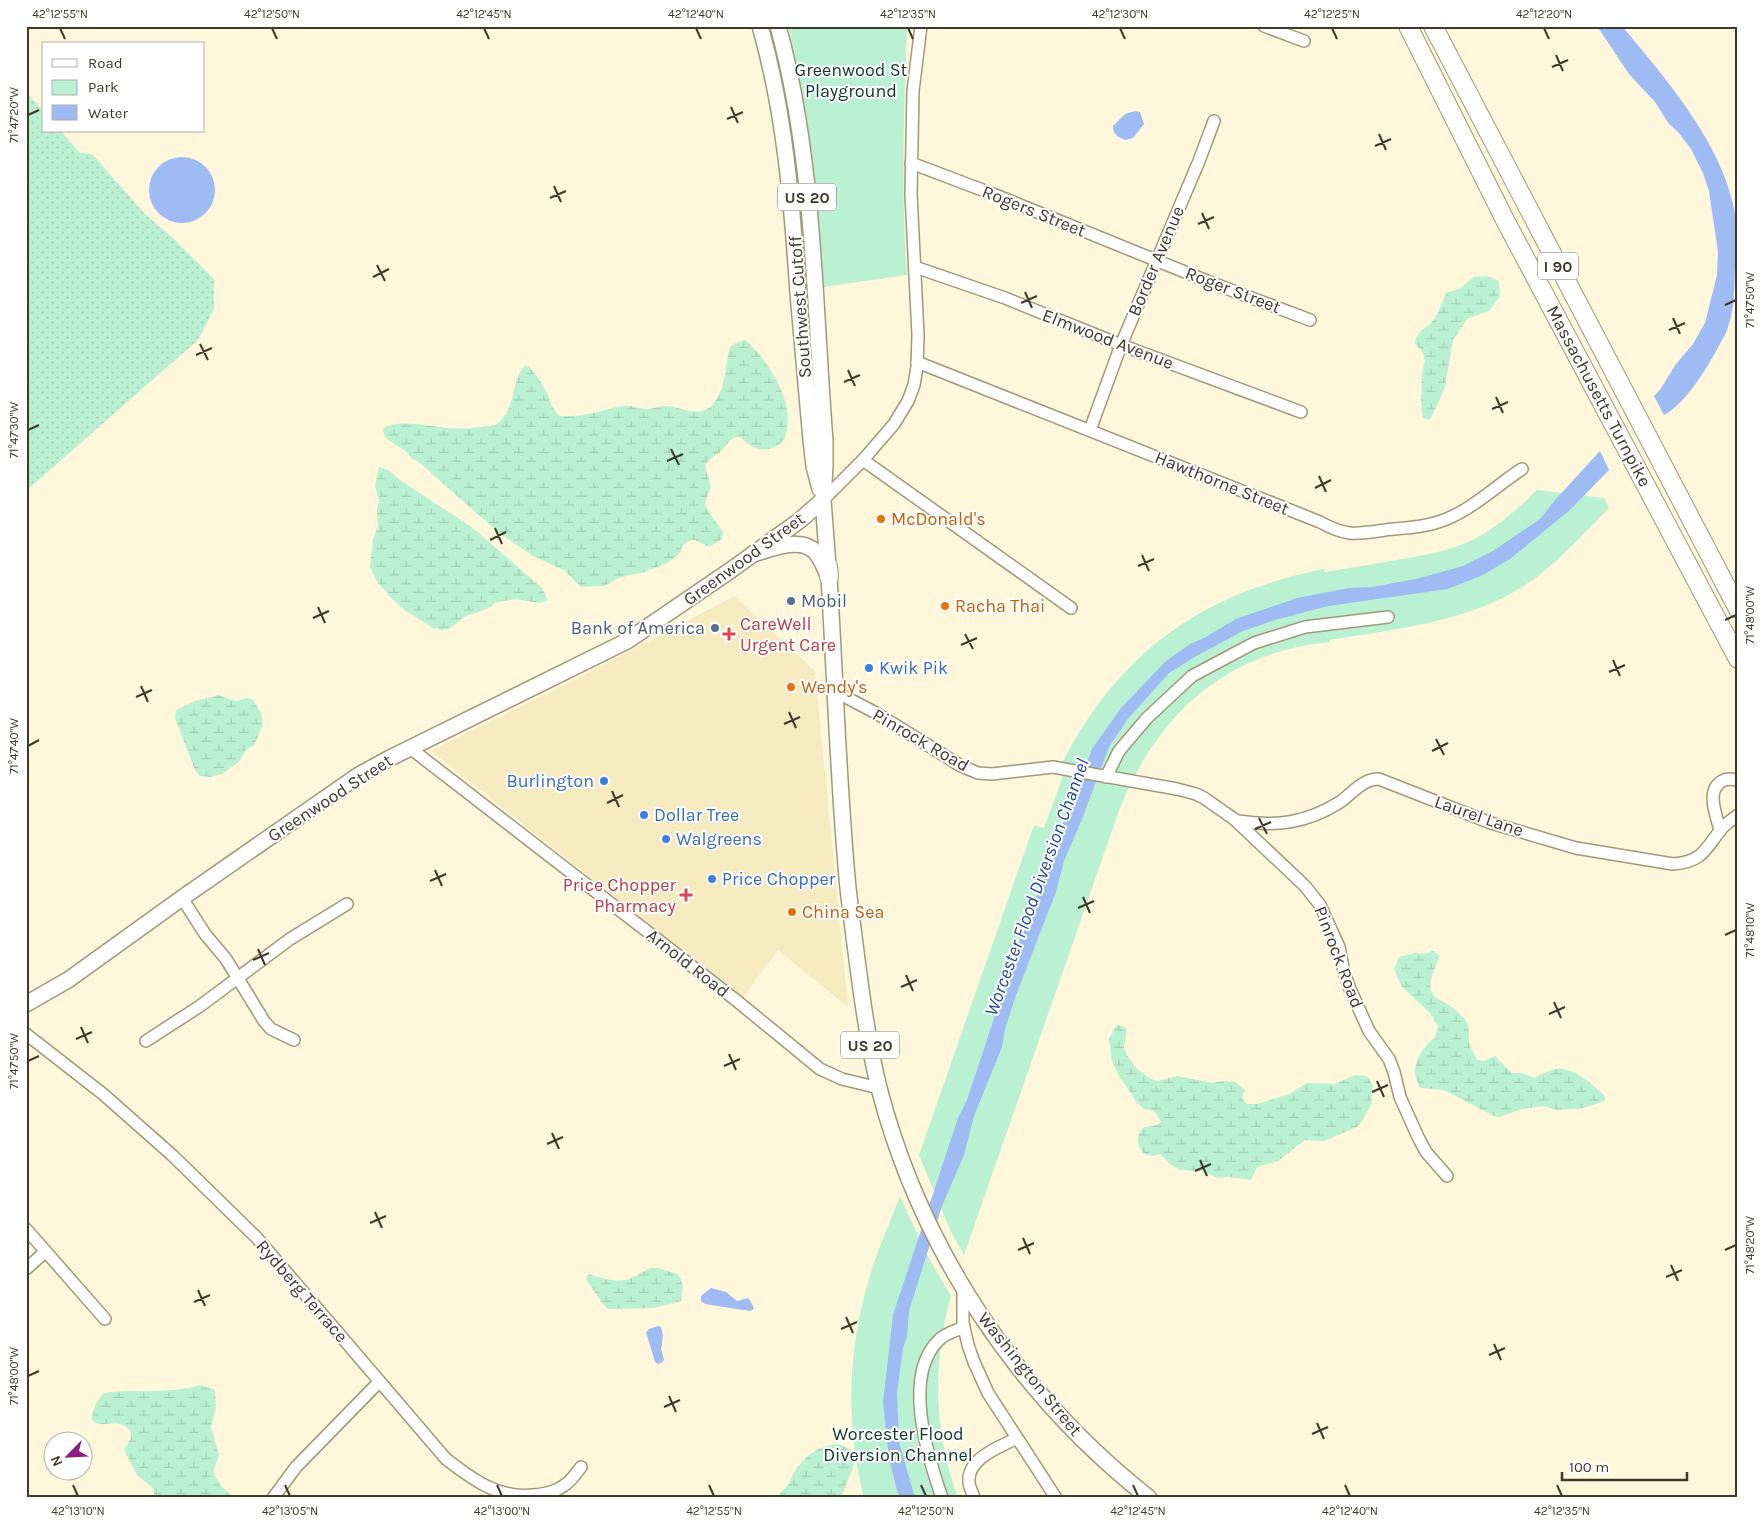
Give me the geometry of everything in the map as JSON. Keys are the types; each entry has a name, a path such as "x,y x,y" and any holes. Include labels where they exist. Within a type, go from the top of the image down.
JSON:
{"highway":[{"name":"Massachusetts Turnpike","path":"1408,26 1506,222 1738,658"},
{"name":"Massachusetts Turnpike","path":"1433,26 1738,609"}],"main road":[{"name":"Southwest Cutoff","path":"760,26 774,88 787,163 795,231 811,440 814,466 823,500"},
{"name":"Southwest Cutoff","path":"778,26 799,132 810,223 825,441 826,466 823,500 845,855"},
{"name":"Greenwood Street","path":"26,1004 68,980 354,778 410,748 622,644 753,554 799,521 823,500"},
{"path":"753,554 790,545 803,546 812,549 828,571"},
{"name":"Washington Street","path":"845,855 864,1013 880,1088 891,1128 919,1205 960,1282 1002,1346 1050,1405 1092,1449 1149,1498"}],"street":[{"name":"Greenwood Street","path":"823,500 863,460 894,424 904,409 914,385 918,335 911,194 912,91 921,26"},
{"path":"1264,26 1304,41"},
{"name":"Border Avenue","path":"1090,430 1121,345 1214,121"},
{"name":"Rogers Street","path":"912,163 1156,260"},
{"name":"Roger Street","path":"1156,260 1310,320"},
{"name":"Elmwood Avenue","path":"915,266 1005,298 1121,345 1301,412"},
{"name":"Hawthorne Street","path":"917,362 1311,518 1333,530 1349,534 1436,523 1468,506 1522,469"},
{"path":"863,460 1072,608"},
{"path":"1104,776 1119,751 1147,718 1192,676 1254,643 1305,627 1388,617"},
{"name":"Pinrock Road","path":"836,692 972,771 1000,774 1053,767 1196,794 1215,804 1306,886 1320,905 1339,947 1350,989 1369,1031 1389,1059 1400,1097 1418,1137 1426,1152 1447,1176"},
{"name":"Arnold Road","path":"410,748 730,995 820,1069 842,1079 880,1088"},
{"path":"1720,831 1713,803 1713,792 1717,784 1728,778 1738,780"},
{"name":"Laurel Lane","path":"1236,821 1265,824 1294,822 1335,804 1366,781 1379,779 1491,823 1586,850 1666,863 1686,862 1702,855 1720,831 1738,815"},
{"path":"182,898 206,934 226,959 264,1021 271,1029 294,1040"},
{"path":"146,1041 200,1006 290,939 347,904"},
{"name":"Rydberg Terrace","path":"26,1034 104,1094 172,1155 257,1238 446,1459 475,1481 503,1494 526,1496 550,1494 566,1484 582,1467"},
{"path":"26,1229 105,1319"},
{"path":"26,1269 45,1252"},
{"path":"960,1282 964,1327 971,1355 988,1393 1056,1498"},
{"path":"942,1498 926,1446 920,1384 924,1365 936,1343 943,1337 964,1327"},
{"path":"273,1498 296,1467 379,1382"},
{"path":"974,1498 969,1482 972,1469 980,1459 1017,1438"}],"shaded area":[{"path":"734,596 815,671 848,1007 778,950 742,998 431,751 582,676"}],"green space":[{"name":"Greenwood St Playground","path":"789,26 907,26 904,182 907,275 816,288 796,72"},
{"path":"26,92 42,110 42,132 62,132 80,153 92,154 146,215 172,237 214,279 214,309 198,340 26,491"},
{"path":"1487,276 1499,281 1500,296 1489,311 1468,318 1453,340 1445,387 1431,418 1428,420 1423,418 1421,403 1422,373 1425,360 1422,351 1415,344 1417,336 1434,319 1446,293 1459,289 1474,277"},
{"path":"744,340 765,362 780,386 788,413 784,440 773,448 762,449 751,446 741,437 737,437 730,441 705,465 711,487 705,506 723,532 722,539 709,547 695,540 690,540 682,546 677,556 667,563 645,572 618,578 605,586 581,587 564,570 533,556 499,533 420,463 411,458 407,452 384,435 383,429 396,424 448,428 477,428 495,425 507,411 518,377 526,365 538,378 554,409 560,416 594,413 619,406 650,409 665,406 689,411 701,411 712,405 720,393 730,347"},
{"path":"379,467 388,470 473,528 542,588 548,600 539,603 516,599 496,602 491,607 464,617 449,629 442,630 433,628 406,611 392,599 376,580 370,567 373,539 378,527 377,511 379,500 375,486"},
{"name":"Worcester Flood Diversion Channel","path":"1537,490 1604,498 1609,508 1575,543 1538,576 1490,604 1438,621 1329,640 1330,642 1293,648 1259,659 1228,674 1200,693 1176,716 1154,743 1136,774 1120,808 964,1255 950,1230 919,1155 1034,825 1044,828 1065,770 1060,767 1083,727 1108,691 1136,661 1167,635 1201,613 1238,594 1279,580 1324,569 1325,572 1397,560 1455,547 1491,529 1515,511"},
{"path":"218,695 236,701 248,698 253,700 261,713 263,725 254,745 246,750 239,762 222,774 210,777 200,776 195,770 175,718 176,710 195,701"},
{"path":"1433,951 1440,956 1430,985 1432,992 1459,1013 1467,1023 1470,1046 1477,1060 1484,1061 1495,1056 1512,1073 1522,1073 1534,1078 1554,1069 1570,1071 1595,1087 1605,1096 1605,1101 1583,1108 1558,1110 1543,1106 1522,1109 1500,1117 1494,1116 1444,1090 1420,1088 1415,1074 1415,1067 1424,1048 1435,1038 1438,1026 1430,1013 1402,987 1394,969 1399,957 1415,953 1425,954"},
{"path":"1119,1025 1127,1029 1124,1048 1128,1057 1137,1069 1157,1081 1177,1076 1213,1083 1223,1081 1235,1082 1245,1090 1242,1098 1247,1104 1257,1104 1289,1094 1307,1083 1335,1084 1355,1075 1367,1076 1373,1086 1371,1105 1359,1126 1324,1141 1305,1140 1278,1161 1257,1167 1251,1180 1229,1177 1218,1178 1201,1171 1180,1170 1171,1165 1160,1154 1152,1156 1144,1154 1139,1147 1138,1137 1141,1130 1144,1127 1157,1125 1161,1122 1154,1111 1144,1109 1138,1104 1119,1076 1112,1061 1109,1039 1116,1026"},
{"name":"Worcester Flood Diversion Channel","path":"900,1196 926,1253 951,1296 941,1347 938,1397 944,1448 958,1498 864,1498 858,1471 854,1444 851,1390 856,1336 871,1272"},
{"path":"650,1268 659,1268 679,1275 683,1286 681,1301 654,1308 608,1309 586,1279 588,1274 614,1281 626,1280"},
{"path":"200,1385 215,1390 216,1408 211,1427 219,1455 214,1469 215,1476 221,1486 234,1498 155,1498 152,1487 137,1475 124,1450 131,1438 130,1430 118,1424 96,1423 92,1420 95,1405 104,1393 176,1390"},
{"path":"838,1444 848,1448 854,1454 854,1465 841,1498 778,1498 804,1460 819,1449"}],"water":[{"path":"1597,26 1622,26 1676,93 1708,142 1721,168 1731,194 1736,221 1734,297 1727,330 1712,359 1693,387 1671,411 1664,415 1654,396 1660,390 1676,364 1693,344 1705,323 1717,275 1718,252 1709,191 1703,173 1691,149 1669,124 1655,102 1629,74"},
{"path":"1135,111 1140,112 1144,124 1133,138 1126,140 1119,137 1115,134 1113,126 1125,114"},
{"path":"176,157 188,157 200,162 210,172 215,184 213,203 200,218 188,223 176,223 164,218 154,208 149,196 149,184 154,172 164,162"},
{"path":"1600,451 1609,470 1570,510 1510,559 1481,576 1448,589 1328,606 1275,620 1243,631 1169,673 1127,720 1109,747 1064,861 1056,892 1016,995 1005,1029 1002,1047 974,1116 964,1155 942,1206 909,1311 907,1337 903,1348 897,1393 899,1442 915,1498 899,1498 889,1459 883,1402 893,1315 958,1118 967,1100 1026,922 1043,882 1076,785 1083,774 1092,749 1121,708 1166,661 1190,644 1236,619 1297,598 1349,588 1372,587 1416,579 1463,566 1493,551 1540,519"},
{"path":"711,1288 726,1292 737,1301 748,1298 754,1309 750,1311 705,1304 701,1301 701,1296"},
{"path":"658,1326 661,1327 663,1336 661,1349 664,1360 658,1364 655,1362 646,1332"}],"place":[{"name":"McDonald's","path":"881,519"},
{"name":"Mobil","path":"791,601"},
{"name":"Racha Thai","path":"945,606"},
{"name":"Bank of America","path":"715,628"},
{"name":"CareWell Urgent Care","path":"729,634"},
{"name":"Kwik Pik","path":"869,668"},
{"name":"Wendy's","path":"791,687"},
{"name":"Burlington","path":"604,781"},
{"name":"Dollar Tree","path":"644,815"},
{"name":"Walgreens","path":"666,839"},
{"name":"Price Chopper","path":"712,879"},
{"name":"Price Chopper Pharmacy","path":"686,895"},
{"name":"China Sea","path":"792,912"}]}
